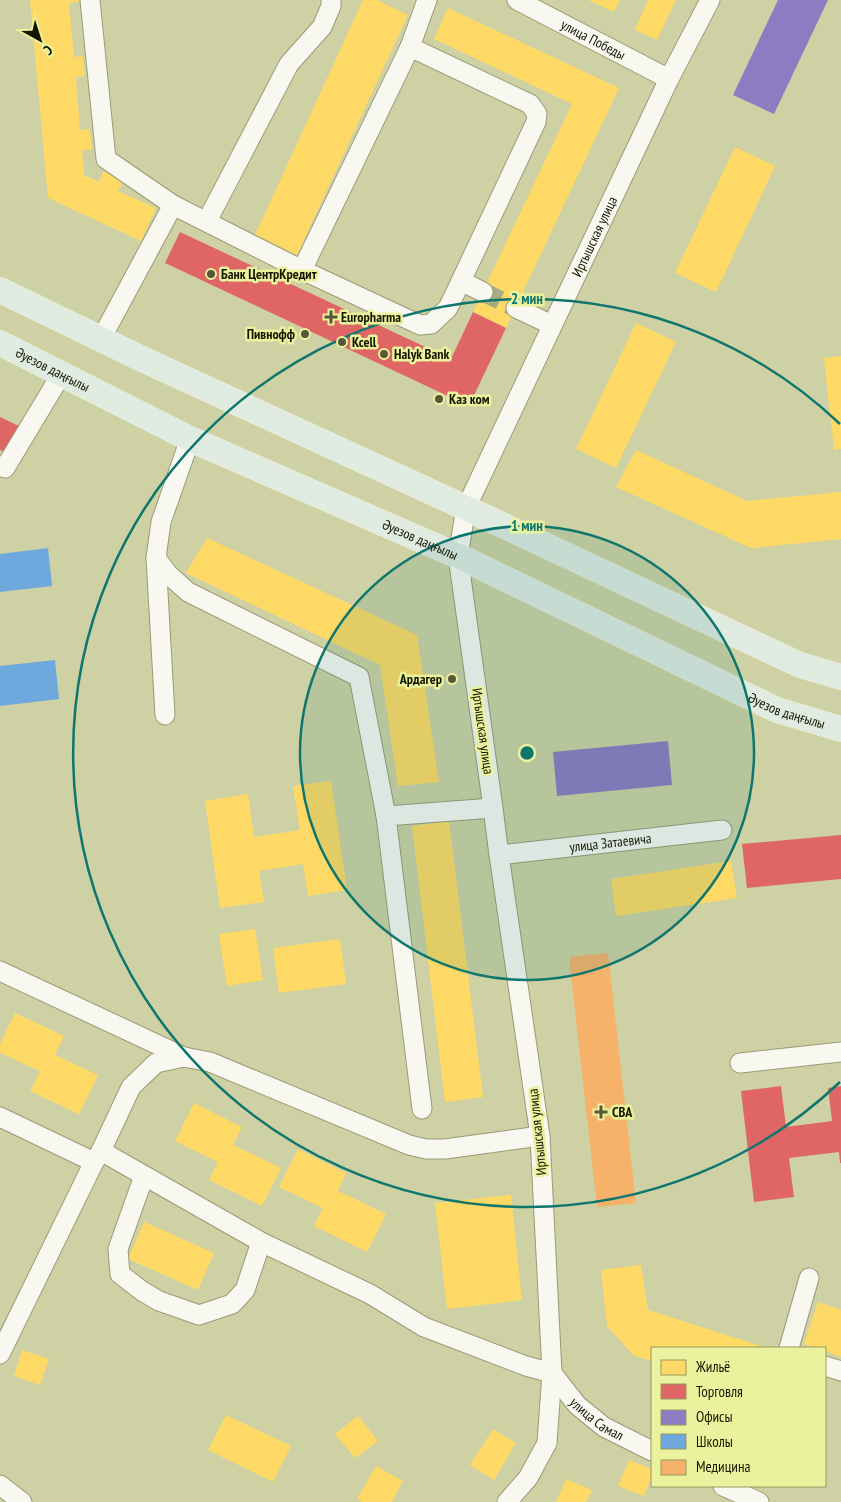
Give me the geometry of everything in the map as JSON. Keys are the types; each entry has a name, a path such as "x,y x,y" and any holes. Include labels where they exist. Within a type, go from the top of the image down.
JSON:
{"main road":[{"path":"0,290 800,665 841,677"},
{"name":"Әуезов даңғылы","path":"0,343 190,439 458,556 777,710 841,729"}],"street":[{"path":"90,0 106,159 173,205 302,270 420,326 431,324 448,308 536,122 537,114 530,104 410,47"},
{"path":"206,221 289,64 322,27 331,6 331,0"},
{"path":"302,270 410,47 427,0"},
{"name":"улица Победы","path":"517,0 669,78"},
{"name":"Иртышская улица","path":"507,1502 528,1478 546,1443 552,1373 540,1136 458,556 466,508 669,78 710,0"},
{"path":"101,339 173,205"},
{"path":"461,281 483,292"},
{"path":"516,308 552,325"},
{"path":"0,466 5,468 62,373"},
{"path":"165,716 156,558 160,522 190,439"},
{"path":"156,558 168,574 188,592 359,677 386,816 422,1109"},
{"path":"386,816 494,808"},
{"name":"улица Затаевича","path":"499,855 722,830"},
{"path":"0,971 184,1057 210,1062 409,1145 426,1149 445,1149 540,1136"},
{"path":"740,1063 841,1052"},
{"path":"0,1354 131,1087 156,1063 184,1057"},
{"path":"0,1117 144,1176 261,1242 370,1294 424,1327 526,1366 552,1373"},
{"path":"144,1176 118,1249 120,1274 159,1301 199,1315 232,1304 245,1290 261,1242"},
{"path":"789,1347 809,1278"},
{"path":"826,1366 841,1372"},
{"name":"улица Самал","path":"552,1373 577,1405 597,1422 651,1450"},
{"path":"0,1485 22,1502"},
{"path":"726,1487 754,1496"}],"building: Жильё":[{"path":"30,0 79,0 79,2 69,3 74,57 83,56 85,76 76,77 80,130 90,129 92,150 82,150 84,175 99,182 104,170 124,179 118,191 156,208 141,241 48,198"},
{"path":"363,0 377,0 408,15 297,255 255,235"},
{"path":"588,0 620,0 614,12"},
{"path":"648,0 676,0 657,40 635,30"},
{"path":"448,8 619,88 506,328 473,312 572,104 434,39"},
{"path":"735,147 775,166 716,292 675,273"},
{"path":"636,323 676,342 616,468 576,449"},
{"path":"841,356 841,449 834,450 824,358"},
{"path":"636,450 747,501 841,492 841,539 751,548 616,487"},
{"path":"207,538 417,635 439,782 398,786 380,665 186,573"},
{"path":"331,781 347,890 308,896 303,864 259,871 264,902 220,908 205,801 248,794 254,837 300,830 293,786"},
{"path":"449,821 483,1097 445,1102 412,826"},
{"path":"731,861 737,898 616,916 611,879"},
{"path":"255,929 263,980 227,986 219,934"},
{"path":"340,939 346,984 279,993 273,948"},
{"path":"15,1013 64,1036 55,1055 98,1075 79,1114 30,1091 40,1071 0,1053 0,1044"},
{"path":"194,1103 242,1127 233,1145 281,1168 262,1206 209,1180 218,1162 175,1141"},
{"path":"298,1149 346,1173 338,1191 386,1214 367,1252 314,1226 323,1208 279,1187"},
{"path":"511,1195 522,1300 447,1309 435,1203"},
{"path":"144,1222 214,1253 198,1290 128,1259"},
{"path":"641,1265 648,1310 761,1346 651,1347 651,1361 634,1356 607,1326 601,1270"},
{"path":"818,1302 841,1310 841,1357 826,1351 826,1347 813,1347 804,1344"},
{"path":"22,1350 49,1359 40,1385 14,1376"},
{"path":"226,1415 291,1446 273,1482 208,1450"},
{"path":"358,1416 378,1441 355,1458 335,1434"},
{"path":"493,1429 516,1443 494,1480 470,1465"},
{"path":"629,1460 651,1469 651,1478 644,1496 618,1486"},
{"path":"376,1466 403,1481 392,1502 362,1502 357,1499"},
{"path":"566,1479 592,1490 586,1502 556,1502"}],"building: Торговля":[{"path":"180,232 451,359 473,312 506,328 469,406 165,263"},
{"path":"0,417 19,426 7,453 0,450"},
{"path":"841,835 841,879 747,888 742,844"},
{"path":"781,1086 786,1127 832,1121 828,1088 841,1086 841,1163 839,1152 789,1158 794,1197 754,1202 741,1091"}],"building: Офисы":[{"path":"778,0 828,0 774,114 733,95"},
{"path":"668,741 672,785 557,796 553,752"}],"building: Школы":[{"path":"48,548 52,586 0,592 0,554"},
{"path":"55,660 59,699 0,706 0,666"}],"building: Медицина":[{"path":"608,953 636,1203 597,1207 569,957"}],"tunnel":[{"path":"483,292 516,308"}],"place":[{"name":"Банк ЦентрКредит","path":"211,274"},
{"name":"Europharma","path":"331,317"},
{"name":"Пивнофф","path":"305,334"},
{"name":"Kcell","path":"342,342"},
{"name":"Halyk Bank","path":"384,354"},
{"name":"Каз ком","path":"439,399"},
{"name":"Ардагер","path":"452,679"},
{"name":"СВА","path":"601,1112"}]}
